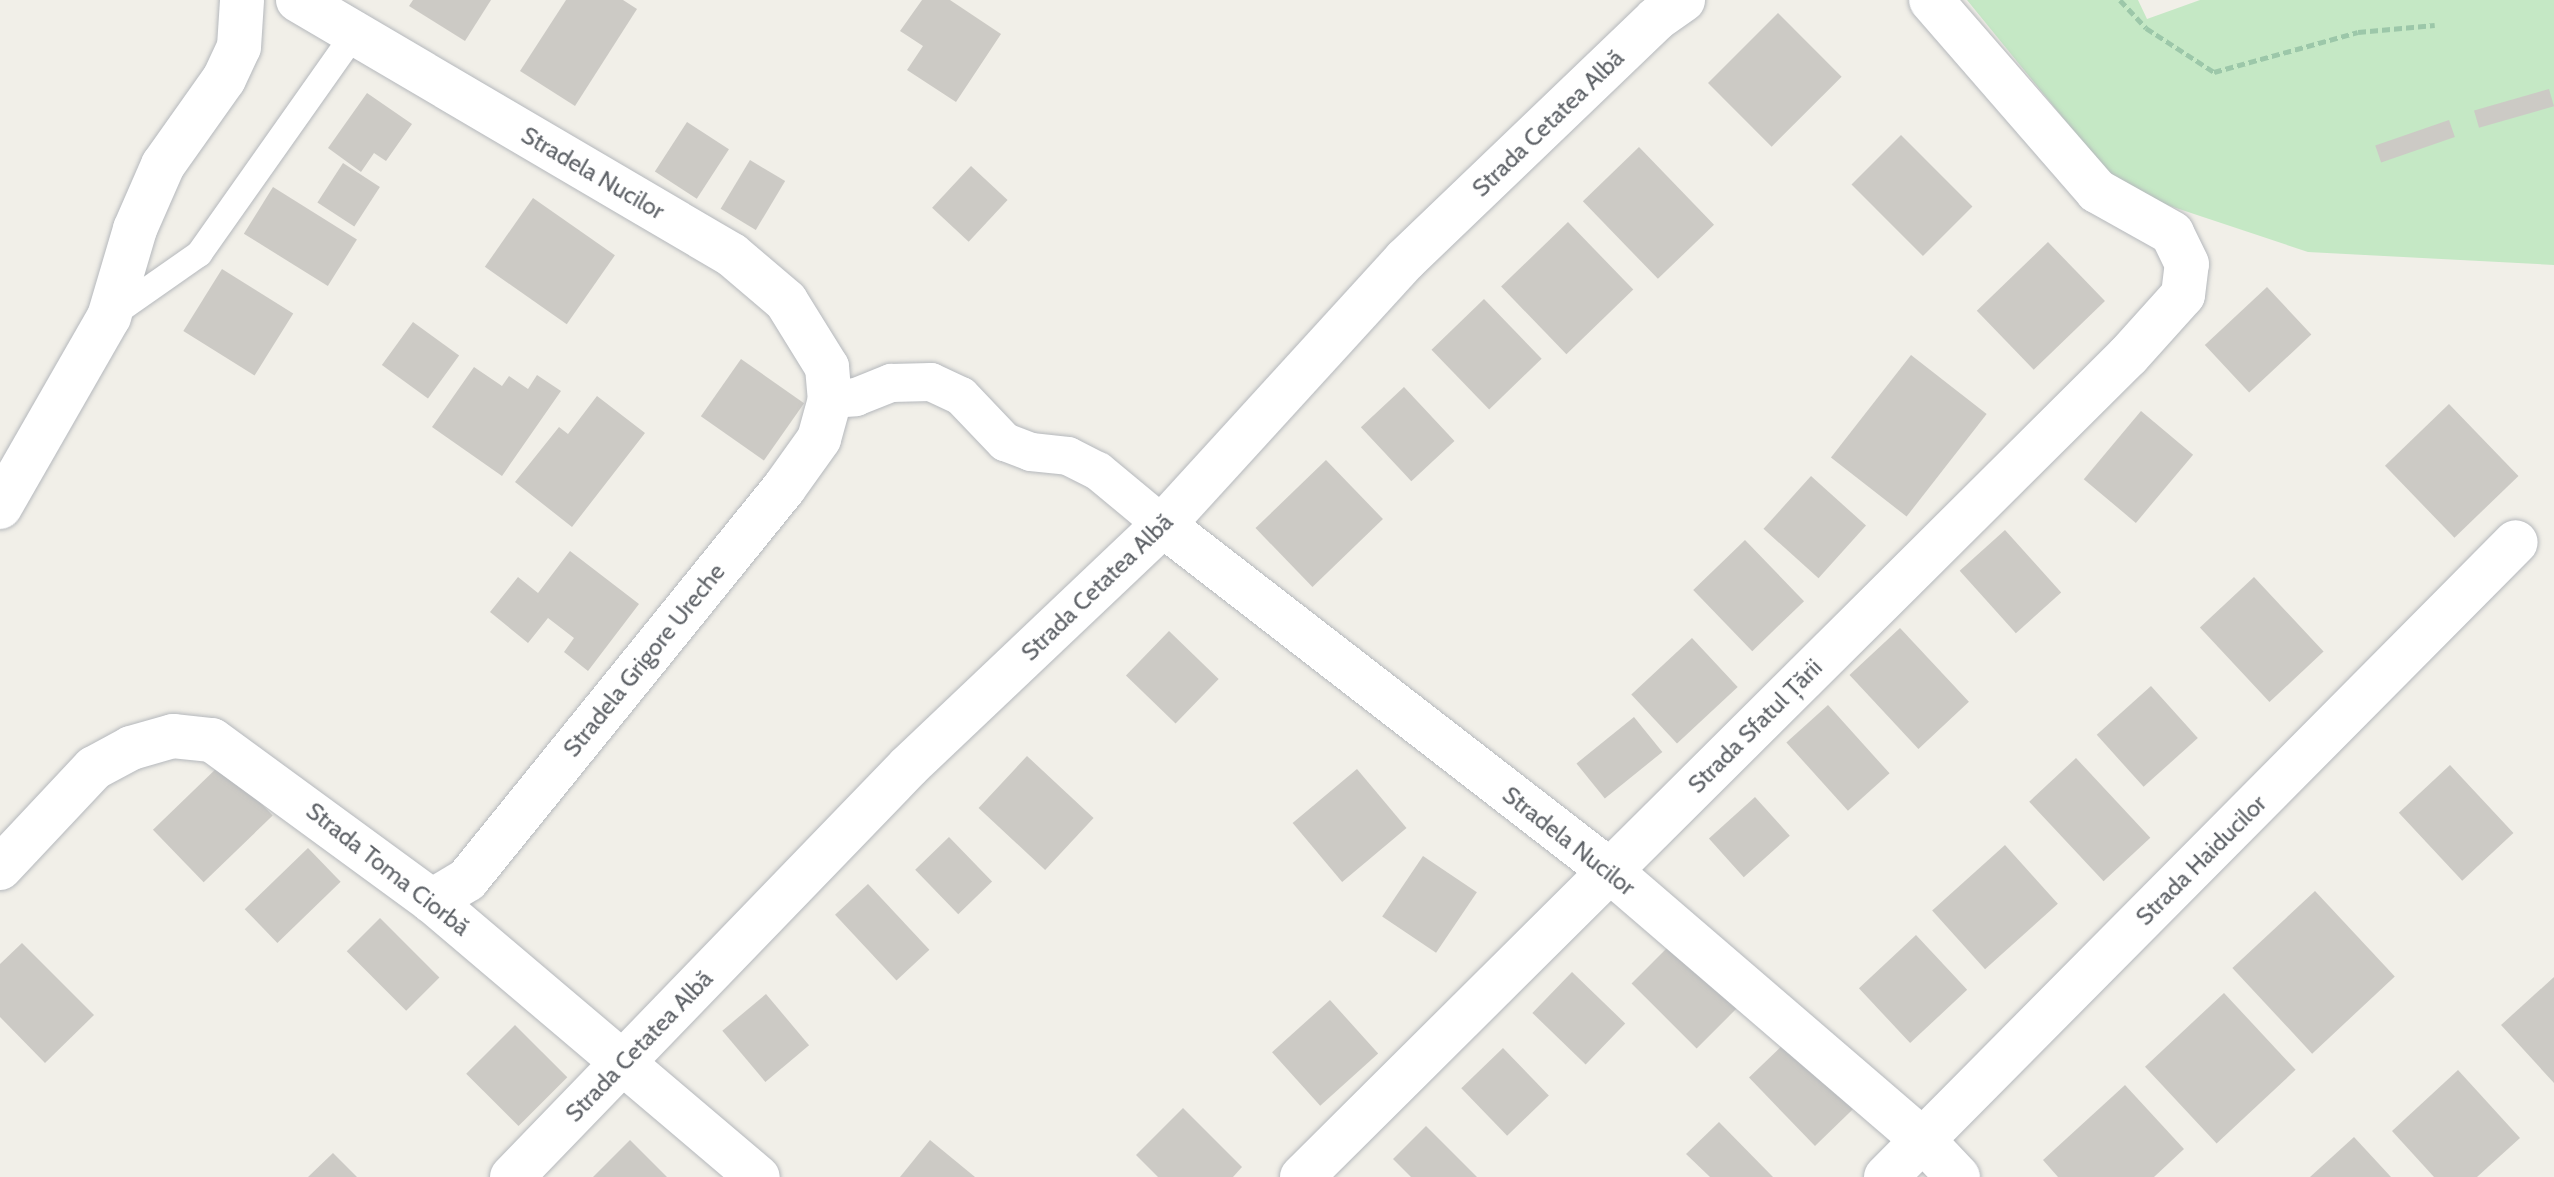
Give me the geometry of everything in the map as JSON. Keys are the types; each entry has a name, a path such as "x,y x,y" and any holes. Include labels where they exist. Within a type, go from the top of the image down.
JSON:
{"street":[{"path":"0,507 109,317 135,229 163,165 224,79 239,47 242,0"},
{"name":"Stradela Nucilor","path":"298,0 732,255 786,301 815,341 827,367 830,399"},
{"name":"Strada Cetatea Albă","path":"512,1177 909,766 1163,525 1405,260 1656,19 1683,0"},
{"name":"Strada Sfatul Țării","path":"1302,1177 2128,356 2183,295 2187,264 2172,233 2097,191 1931,0"},
{"path":"830,399 856,397 891,383 931,382 961,396 1005,442 1031,452 1068,456 1098,471 1163,525"},
{"name":"Stradela Grigore Ureche","path":"432,901 467,880 784,488 819,439 830,399"},
{"name":"Stradela Nucilor","path":"1163,525 1610,871 1923,1140 1958,1177"},
{"name":"Strada Haiducilor","path":"1886,1177 2516,542"},
{"name":"Strada Toma Ciorbă","path":"0,868 94,768 131,748 173,736 212,740 240,756 432,901 758,1177"}],"lane":[{"path":"109,317 199,254 355,33"}],"path":[{"path":"2120,0 2146,28 2214,72 2358,32 2435,25"}],"green space":[{"path":"1967,0 2138,0 2147,19 2200,0 2554,0 2554,265 2308,252 2122,190"}],"building":[{"path":"413,0 491,0 465,41 409,6"},
{"path":"566,0 623,0 637,9 575,106 520,71"},
{"path":"922,0 950,0 1001,34 956,102 907,70 923,46 900,31"},
{"path":"1778,13 1842,77 1772,147 1708,83"},
{"path":"2549,89 2554,106 2479,128 2474,110"},
{"path":"367,93 412,124 386,161 374,153 361,172 328,148"},
{"path":"2449,120 2455,137 2381,162 2375,145"},
{"path":"687,122 729,149 697,199 655,171"},
{"path":"1901,135 1972,206 1923,256 1852,184"},
{"path":"1639,147 1714,225 1658,279 1583,201"},
{"path":"750,160 785,181 756,230 721,209"},
{"path":"343,163 380,187 354,226 317,202"},
{"path":"971,166 1008,200 969,242 932,208"},
{"path":"273,187 357,239 328,286 244,234"},
{"path":"533,198 615,255 567,324 485,267"},
{"path":"1568,222 1633,290 1566,354 1501,287"},
{"path":"2048,242 2105,301 2034,370 1977,311"},
{"path":"222,269 293,314 255,375 183,331"},
{"path":"2267,287 2311,335 2249,393 2205,345"},
{"path":"1484,299 1542,359 1489,409 1431,350"},
{"path":"413,322 459,356 428,398 382,365"},
{"path":"1911,355 1987,414 1907,517 1831,457"},
{"path":"741,359 804,403 764,461 701,416"},
{"path":"474,367 502,386 509,376 528,389 537,375 561,391 502,476 432,427"},
{"path":"1404,387 1454,441 1411,481 1361,427"},
{"path":"597,396 645,433 572,527 515,482 559,427 568,434"},
{"path":"2449,404 2518,476 2454,538 2385,466"},
{"path":"2141,411 2193,455 2136,523 2084,479"},
{"path":"1326,460 1383,519 1312,587 1256,528"},
{"path":"1811,476 1866,526 1818,578 1763,529"},
{"path":"2005,530 2061,592 2016,633 1960,571"},
{"path":"1745,540 1804,601 1752,651 1693,590"},
{"path":"570,551 639,604 588,671 564,652 574,638 548,618 528,643 490,612 518,577 538,593"},
{"path":"2254,577 2324,652 2269,702 2200,627"},
{"path":"1900,628 1969,702 1918,749 1850,675"},
{"path":"1169,631 1219,679 1176,724 1126,676"},
{"path":"1692,638 1738,687 1677,744 1631,695"},
{"path":"2151,686 2198,738 2144,787 2097,735"},
{"path":"1828,705 1890,773 1848,811 1786,742"},
{"path":"1634,717 1662,752 1605,799 1576,764"},
{"path":"1027,756 1094,818 1045,870 979,808"},
{"path":"2076,758 2150,838 2104,881 2029,802"},
{"path":"222,763 273,816 204,882 153,830"},
{"path":"2450,765 2513,833 2462,881 2399,813"},
{"path":"1357,769 1406,828 1342,882 1293,823"},
{"path":"1755,797 1790,836 1744,877 1709,838"},
{"path":"949,837 992,882 958,914 915,870"},
{"path":"2005,845 2058,904 1985,969 1932,911"},
{"path":"308,848 341,882 277,943 245,909"},
{"path":"1423,856 1477,892 1436,953 1382,917"},
{"path":"868,884 929,950 896,981 835,915"},
{"path":"2315,891 2395,977 2312,1054 2232,968"},
{"path":"380,918 439,977 406,1011 347,951"},
{"path":"1916,935 1967,990 1910,1043 1859,988"},
{"path":"1674,941 1739,1006 1697,1048 1632,983"},
{"path":"22,943 94,1015 45,1063 0,1017 0,964"},
{"path":"1572,972 1625,1023 1586,1064 1532,1013"},
{"path":"2554,977 2554,1083 2501,1025"},
{"path":"2224,993 2296,1070 2217,1143 2145,1067"},
{"path":"766,994 809,1045 765,1082 722,1031"},
{"path":"1330,1000 1378,1054 1320,1106 1272,1052"},
{"path":"515,1025 567,1077 519,1126 466,1074"},
{"path":"1790,1038 1856,1106 1815,1146 1749,1078"},
{"path":"1503,1048 1549,1095 1507,1136 1461,1088"},
{"path":"2458,1070 2520,1138 2477,1177 2434,1177 2392,1131"},
{"path":"2125,1085 2184,1149 2154,1177 2058,1177 2043,1160"},
{"path":"1183,1108 1242,1167 1233,1177 1158,1177 1136,1155"},
{"path":"1719,1122 1773,1177 1710,1177 1686,1154"},
{"path":"1426,1126 1477,1177 1411,1177 1393,1159"},
{"path":"2354,1137 2391,1177 2310,1177"},
{"path":"630,1140 667,1177 593,1177"},
{"path":"930,1140 975,1177 900,1177"},
{"path":"333,1153 357,1177 308,1177"}]}
